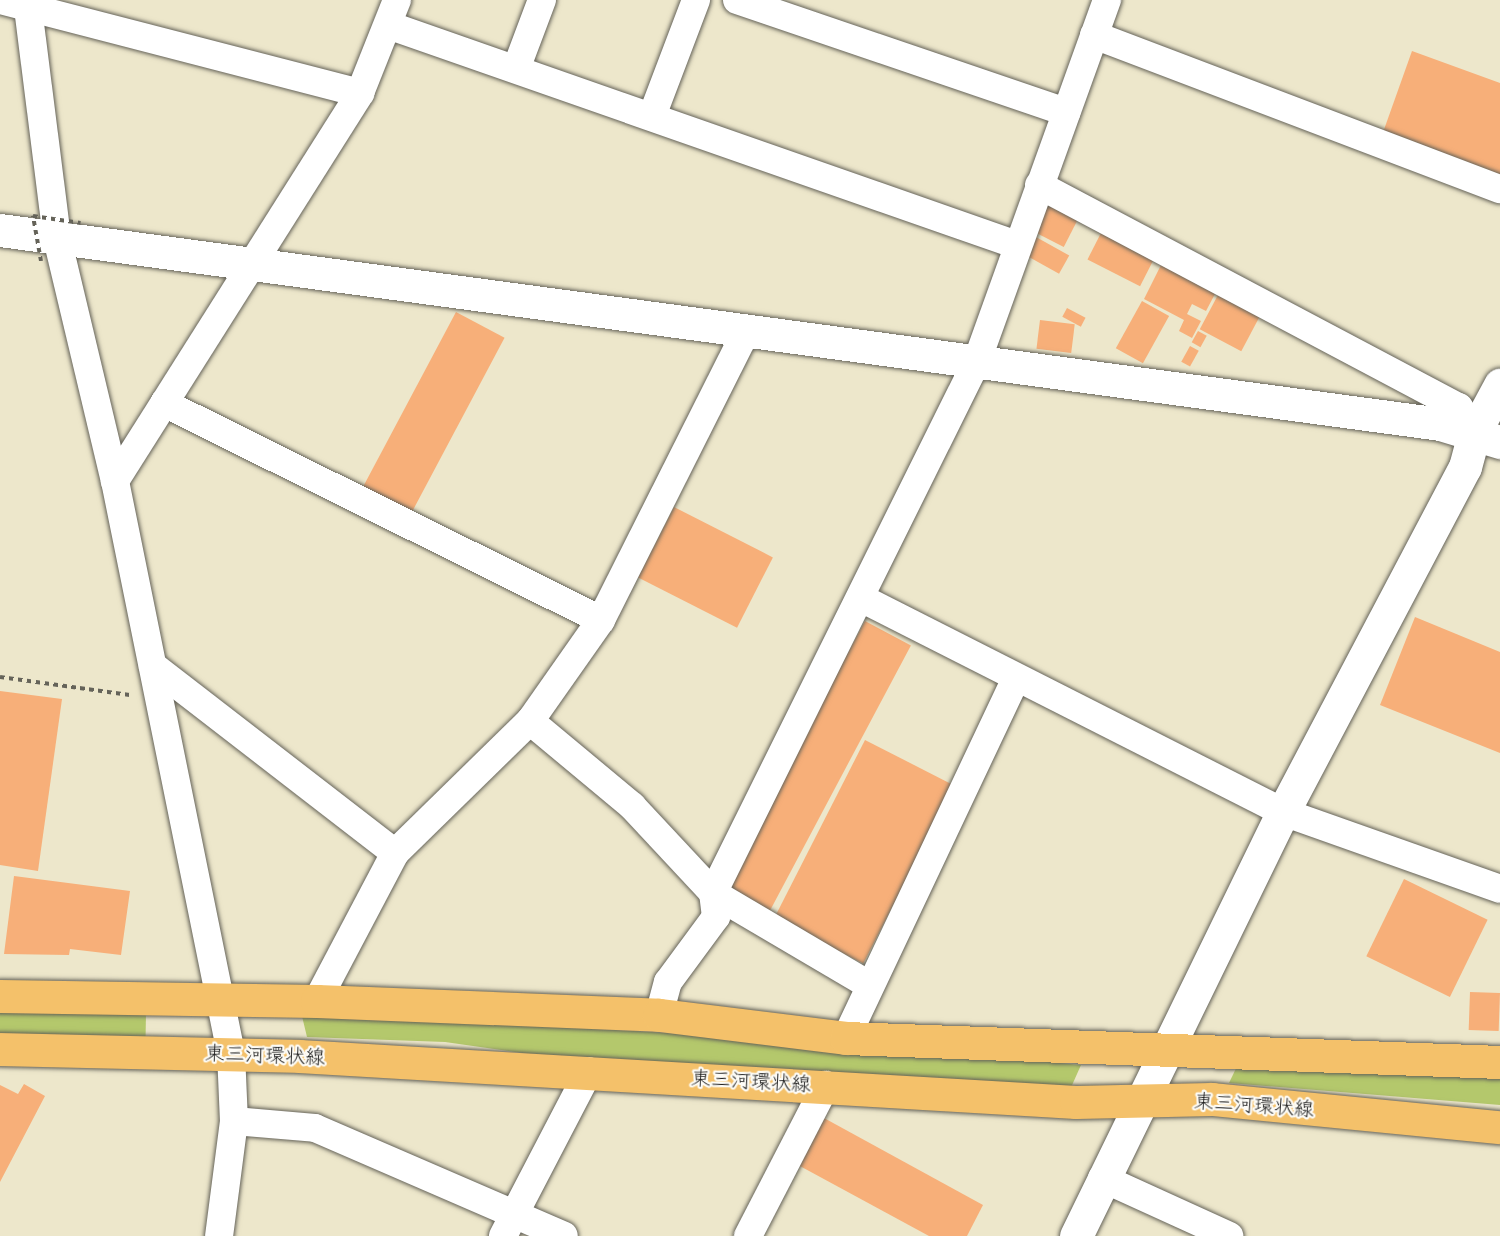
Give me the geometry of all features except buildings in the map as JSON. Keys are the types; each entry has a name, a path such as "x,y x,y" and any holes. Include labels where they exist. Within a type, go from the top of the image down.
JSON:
{"main road":[{"path":"0,996 218,998 659,1015 846,1038 1101,1050 1169,1047 1500,1062"},
{"name":"東三河環状線","path":"0,1049 231,1053 1142,1102 1212,1099 1498,1131"}],"street":[{"path":"0,0 28,3 360,93"},
{"path":"516,69 542,0"},
{"path":"652,116 696,0"},
{"path":"737,0 1066,112"},
{"path":"659,1015 668,982 716,917 713,893 977,361 1107,0"},
{"path":"28,3 59,241 115,481 218,998 231,1053 234,1121 219,1236"},
{"path":"115,481 360,93 393,12 516,69 1017,245"},
{"path":"1094,35 1500,189"},
{"path":"1039,185 1459,407 1487,437"},
{"path":"0,230 59,241 253,263 746,332 977,361 1487,437"},
{"path":"317,1001 395,853 530,721 601,620 746,332"},
{"path":"1076,1236 1102,1178 1142,1102 1283,812 1465,467 1487,437 1500,385"},
{"path":"164,403 601,620"},
{"path":"861,598 1016,679 1283,812 1500,889"},
{"path":"153,666 395,853"},
{"path":"846,1038 869,985 1016,679"},
{"path":"530,721 632,806 713,893 869,985"},
{"path":"503,1236 589,1071"},
{"path":"748,1236 826,1085"},
{"path":"234,1121 315,1128 516,1211 564,1236"},
{"path":"1102,1178 1229,1236"}],"path":[{"path":"59,241 33,216 59,241"},
{"path":"0,677 159,699"}],"green space":[{"path":"0,1012 146,1015 146,1041 0,1038"},
{"path":"301,1012 860,1044 1081,1065 1069,1092 594,1063 445,1042 307,1037"},
{"path":"1240,1060 1500,1074 1500,1105 1229,1083"}]}
